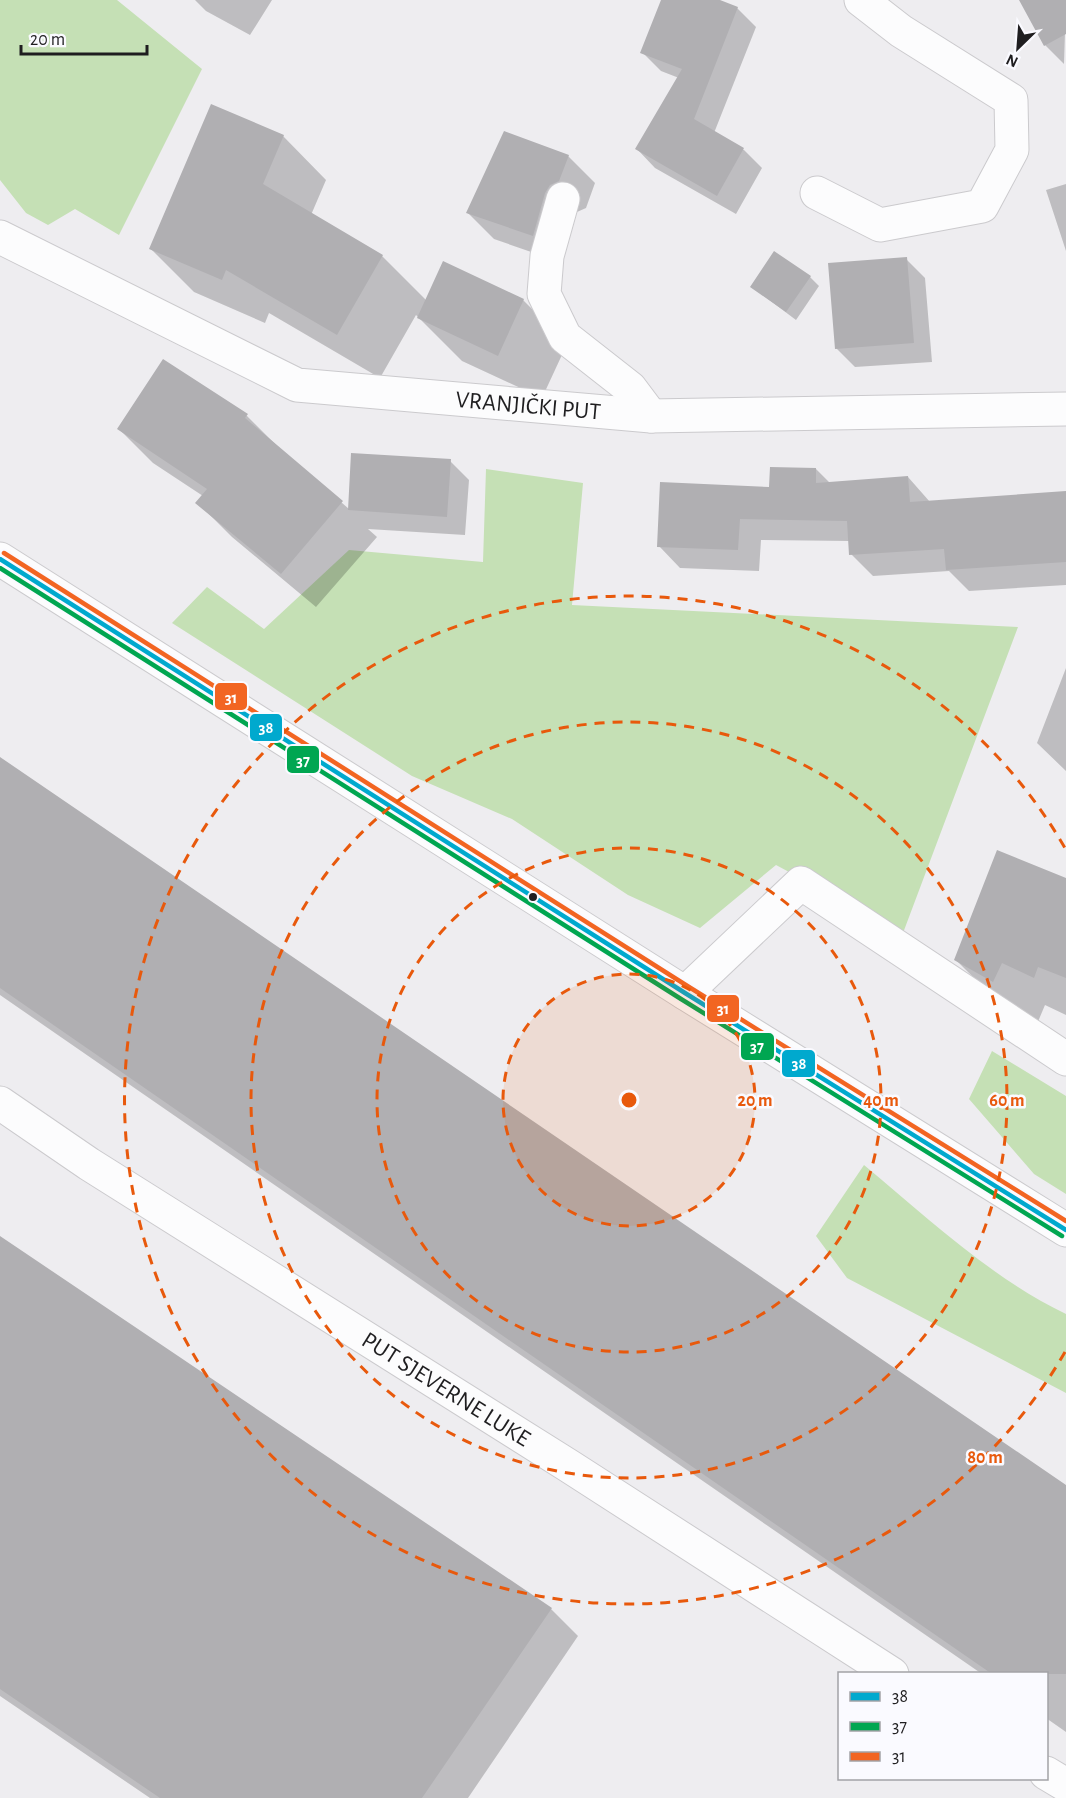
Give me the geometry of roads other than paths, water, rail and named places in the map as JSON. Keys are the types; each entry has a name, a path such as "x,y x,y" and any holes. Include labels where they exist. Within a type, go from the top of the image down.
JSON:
{"street":[{"path":"816,193 879,225 982,206 1012,150 1011,100 901,31 861,0"},
{"path":"563,199 547,256 544,294 565,337 630,388 651,416"},
{"name":"VRANJIČKI PUT","path":"0,219 11,244 297,385 651,416 1066,409"},
{"path":"0,559 685,993 1066,1230"},
{"path":"685,993 801,883 1066,1059"},
{"name":"PUT SJEVERNE LUKE","path":"0,1102 89,1164 569,1466 889,1672"},
{"path":"1048,1774 1066,1785"}]}
